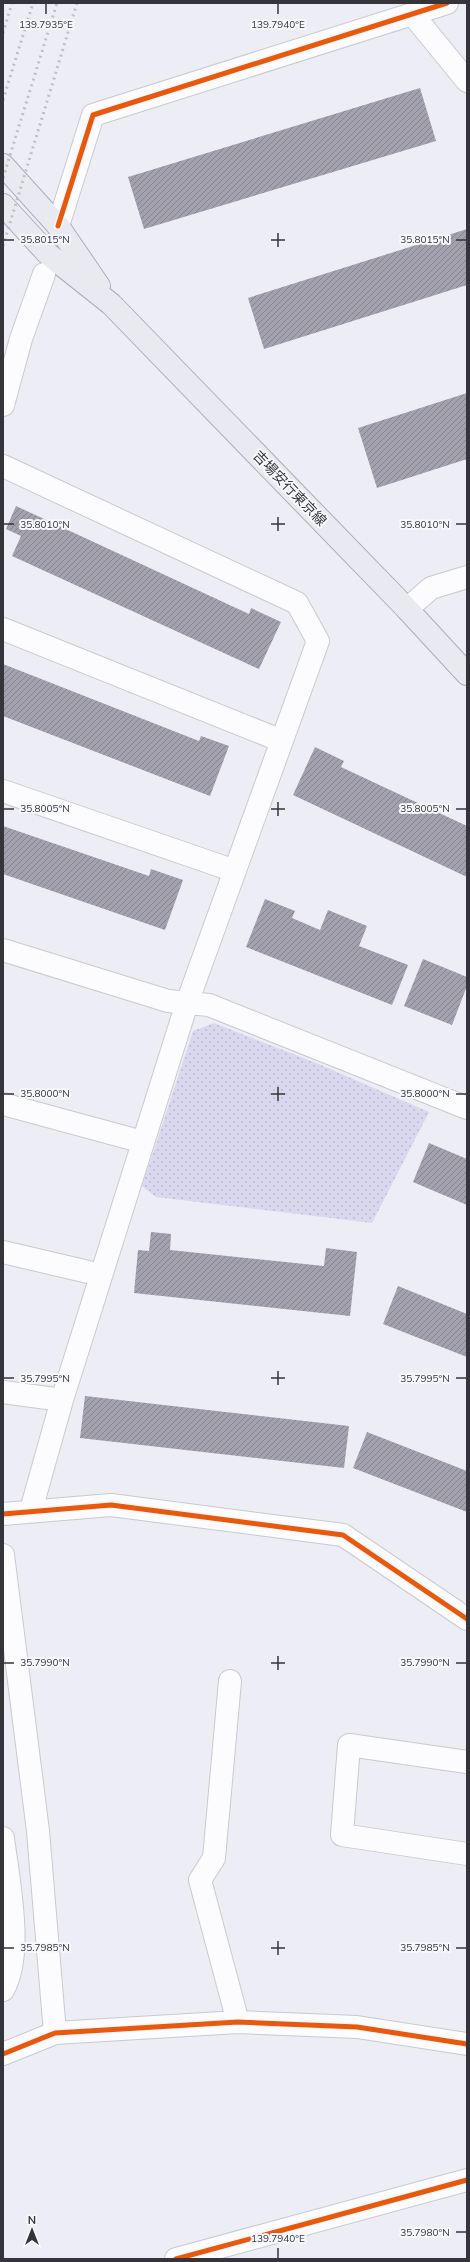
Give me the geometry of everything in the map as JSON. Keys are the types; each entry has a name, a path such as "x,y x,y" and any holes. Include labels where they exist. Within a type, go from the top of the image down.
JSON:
{"main road":[{"name":"吉場安行東京線","path":"3,165 58,226 111,304"},
{"name":"吉場安行東京線","path":"3,206 48,254 111,304 467,674"}],"street":[{"path":"58,226 92,115 413,15 447,3"},
{"path":"413,15 467,81"},
{"path":"3,405 21,339 44,274"},
{"path":"3,466 297,603 318,641 187,1003 62,1400 31,1510"},
{"path":"406,609 431,588 467,577"},
{"path":"3,629 282,741"},
{"path":"3,791 235,871"},
{"path":"3,950 168,1001 209,1005 467,1108"},
{"path":"3,1104 143,1142"},
{"path":"3,1252 101,1275"},
{"path":"3,1392 62,1400"},
{"path":"3,1514 31,1510 111,1505 343,1535 467,1619"},
{"path":"3,1555 38,1832 55,2033"},
{"path":"230,1681 214,1858 200,1880 238,2022"},
{"path":"467,1762 349,1746 342,1835 467,1854"},
{"path":"3,1838 8,1923 13,1960 3,1988"},
{"path":"3,2054 55,2033 238,2022 357,2027 467,2044"},
{"path":"176,2259 221,2253 467,2180"}],"shaded area":[{"path":"214,1023 321,1065 429,1112 372,1223 156,1197 142,1186 193,1031"}],"building":[{"path":"420,88 436,141 144,229 128,177"},
{"path":"467,229 467,285 264,349 248,298"},
{"path":"467,393 467,459 377,488 358,428"},
{"path":"16,506 249,614 251,608 281,622 259,669 12,556 21,536 6,529"},
{"path":"3,664 199,741 201,736 229,746 210,796 3,716"},
{"path":"315,747 344,761 341,767 467,826 467,877 293,795"},
{"path":"3,826 149,876 151,869 183,880 165,930 3,874"},
{"path":"265,899 295,911 292,918 320,930 328,910 367,926 359,946 408,965 392,1005 246,947"},
{"path":"423,959 467,977 467,986 452,1025 404,1006"},
{"path":"429,1143 467,1159 467,1205 413,1182"},
{"path":"151,1232 171,1234 170,1250 324,1266 326,1248 357,1252 350,1316 134,1293 138,1250 149,1251"},
{"path":"398,1286 467,1314 467,1357 383,1324"},
{"path":"85,1396 349,1426 344,1468 80,1438"},
{"path":"367,1432 467,1471 467,1512 353,1468"}],"railway":[{"path":"3,33 12,3"},
{"path":"3,100 33,3"},
{"path":"3,178 57,3"},
{"path":"3,246 77,3"}],"cycle path":[{"path":"58,226 93,115 447,3"},
{"path":"3,1514 111,1505 343,1535 467,1619"},
{"path":"3,2054 55,2033 238,2022 357,2027 467,2044"},
{"path":"176,2259 467,2180"}]}
